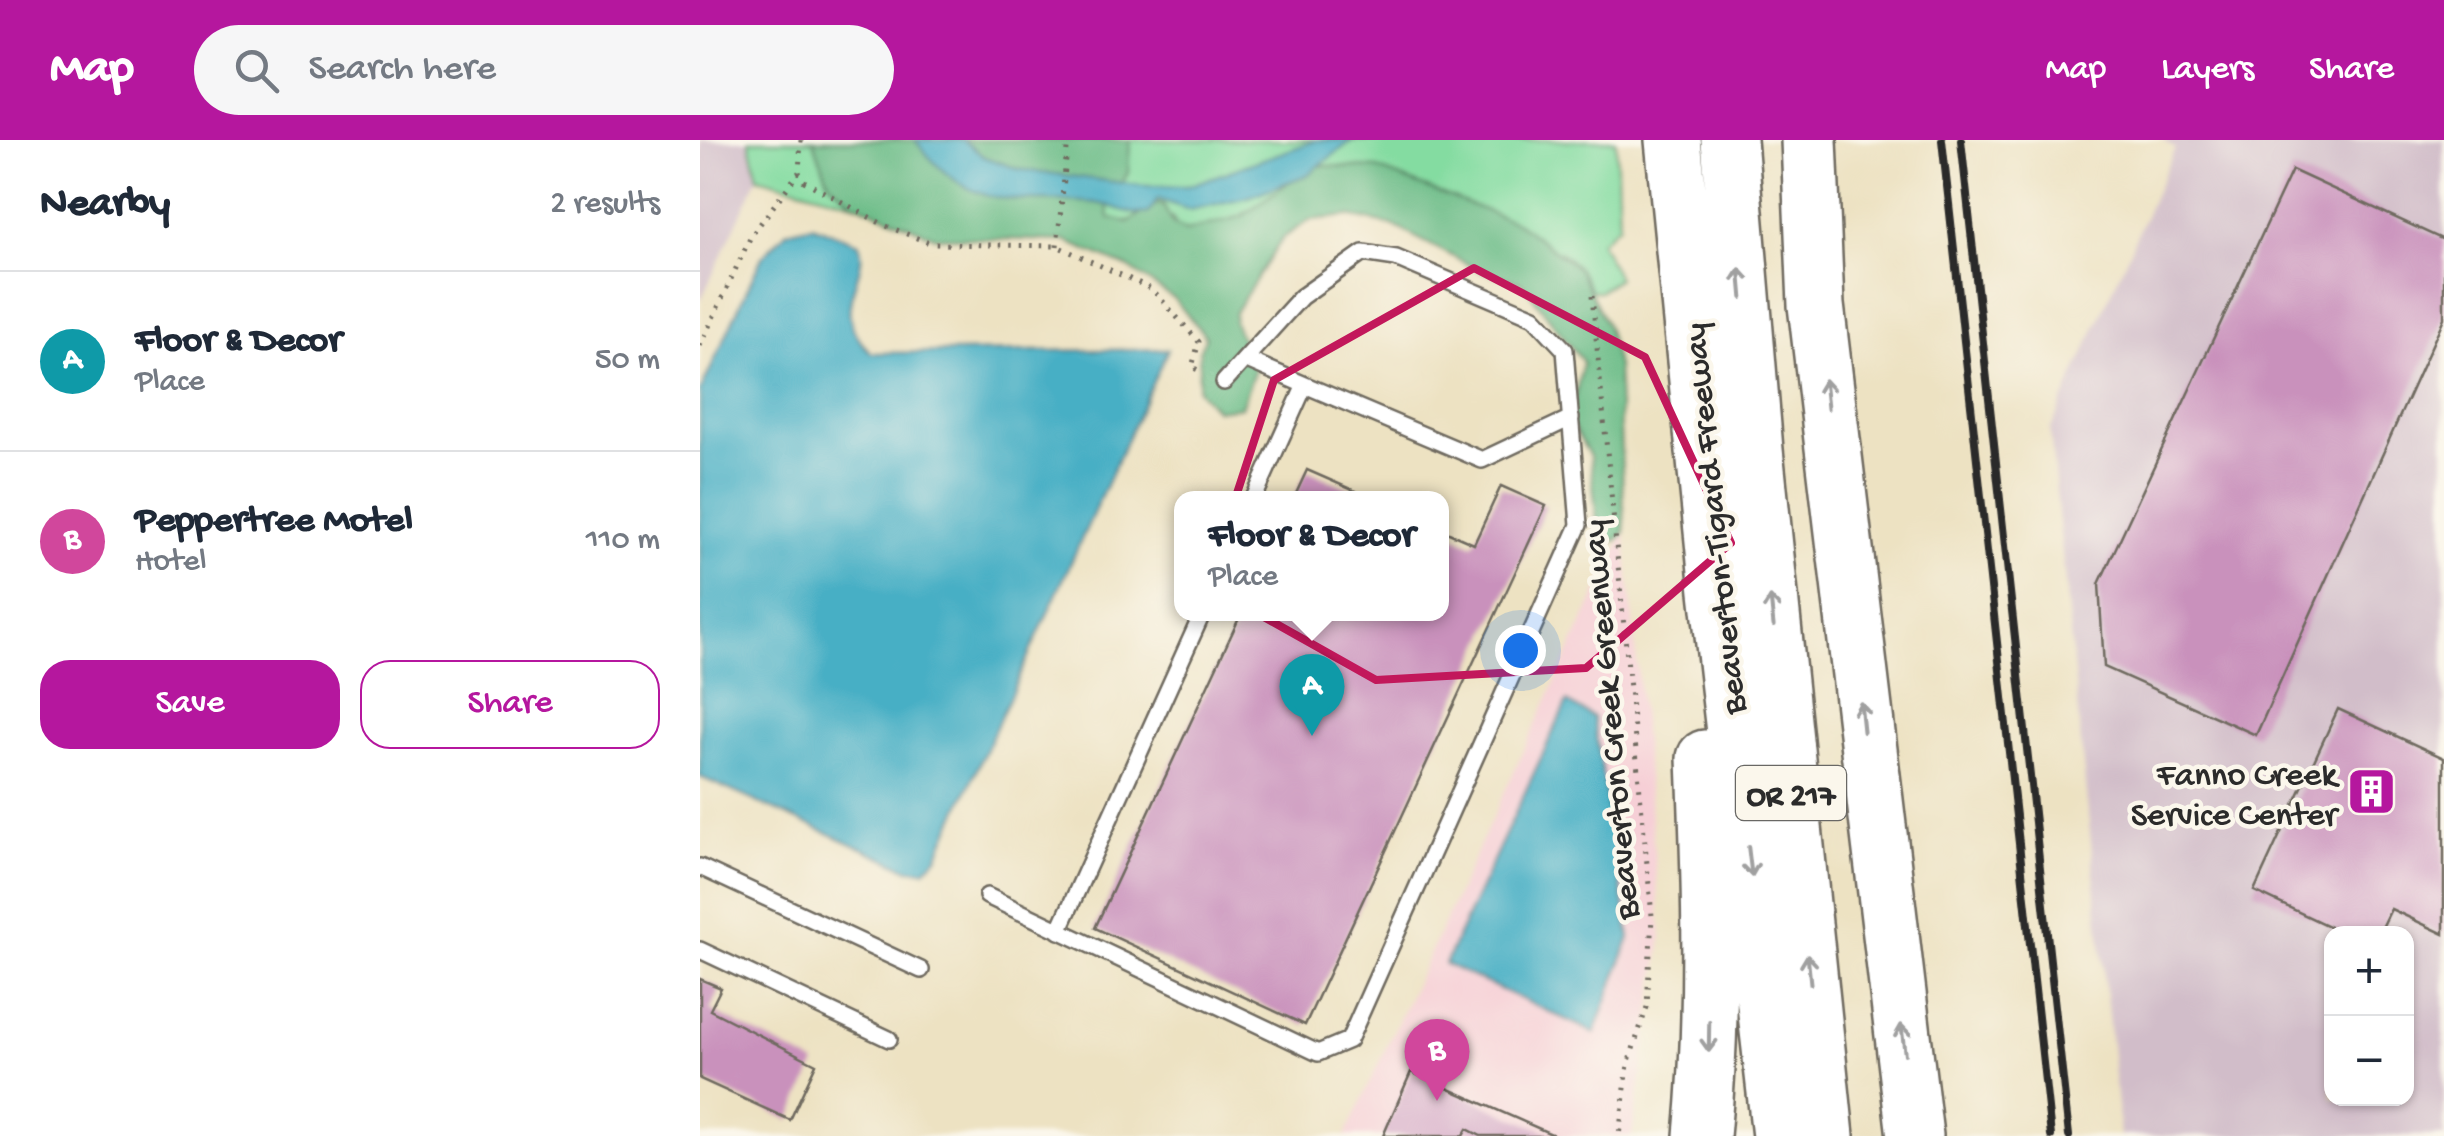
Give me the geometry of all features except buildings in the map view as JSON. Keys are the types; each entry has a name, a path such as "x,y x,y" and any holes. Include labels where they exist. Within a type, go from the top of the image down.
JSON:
{"highway":[{"name":"Beaverton-Tigard Freeway","path":"1674,140 1718,591 1780,1136"},
{"name":"Beaverton-Tigard Freeway","path":"1729,140 1756,450 1826,1136"},
{"path":"1810,140 1816,304 1866,758 1915,1136"},
{"path":"1702,1136 1708,1068 1710,909 1702,668 1718,591"}],"lane":[{"path":"988,896 1318,1053 1349,1040 1578,525 1565,350 1534,317 1396,258 1364,252 1300,297 1224,382"},
{"path":"1244,360 1482,460 1572,418"},
{"path":"1257,491 1305,385"},
{"path":"1059,931 1199,621"},
{"path":"700,867 921,970"},
{"path":"700,950 889,1039"}],"path":[{"path":"700,346 752,236 800,172 802,140"},
{"path":"1058,246 1068,140"},
{"path":"800,172 812,188 932,244 1058,246 1135,278 1161,296 1200,342 1192,367 1224,382"},
{"name":"Beaverton Creek Greenway","path":"1592,296 1652,916 1647,1007 1628,1064 1618,1136"}],"highlighted area":[{"path":"1474,268 1645,357 1731,543 1586,668 1376,680 1207,585 1274,380"}],"shaded area":[{"path":"700,140 749,140 758,177 700,302"},
{"path":"2162,140 2444,140 2444,1136 2120,1136 2050,431 2175,148"},
{"path":"1625,532 1662,938 1632,1136 1345,1136"}],"green space":[{"path":"749,140 813,140 829,182 854,203 758,177"},
{"path":"813,140 1130,140 1128,173 1108,206 1109,218 1128,222 1156,204 1163,205 1173,224 1186,231 1242,216 1312,165 1375,168 1518,223 1578,268 1607,326 1617,366 1625,532 1616,541 1598,533 1590,456 1569,421 1583,362 1522,283 1479,270 1392,225 1348,216 1310,220 1283,238 1235,312 1234,322 1255,369 1241,407 1216,410 1198,390 1200,349 1206,337 1174,299 1129,268 1065,241 936,237 854,203 829,182"},
{"path":"1130,140 1616,140 1619,225 1600,242 1618,278 1600,291 1591,291 1578,268 1561,253 1285,184 1250,211 1206,229 1178,229 1172,217 1115,222 1109,218 1107,206"}],"water":[{"path":"915,140 963,140 984,157 1018,169 1145,186 1188,186 1317,140 1353,140 1307,175 1248,197 1189,210 1158,199 1149,213 1142,214 1096,203 1018,200 977,192 937,165"},
{"path":"812,225 859,243 860,269 852,295 851,323 872,353 1168,349 937,857 925,870 909,869 700,777 700,392 762,257 787,231"},
{"path":"1567,702 1593,717 1630,938 1595,1033 1445,964"}],"railway":[{"path":"1942,140 2051,1136"},
{"path":"1961,140 2069,1136"}],"place":[{"name":"Floor & Decor","path":"1312,736"},
{"name":"Fanno Creek Service Center","path":"2372,792"},
{"name":"Peppertree Motel","path":"1437,1101"}]}
